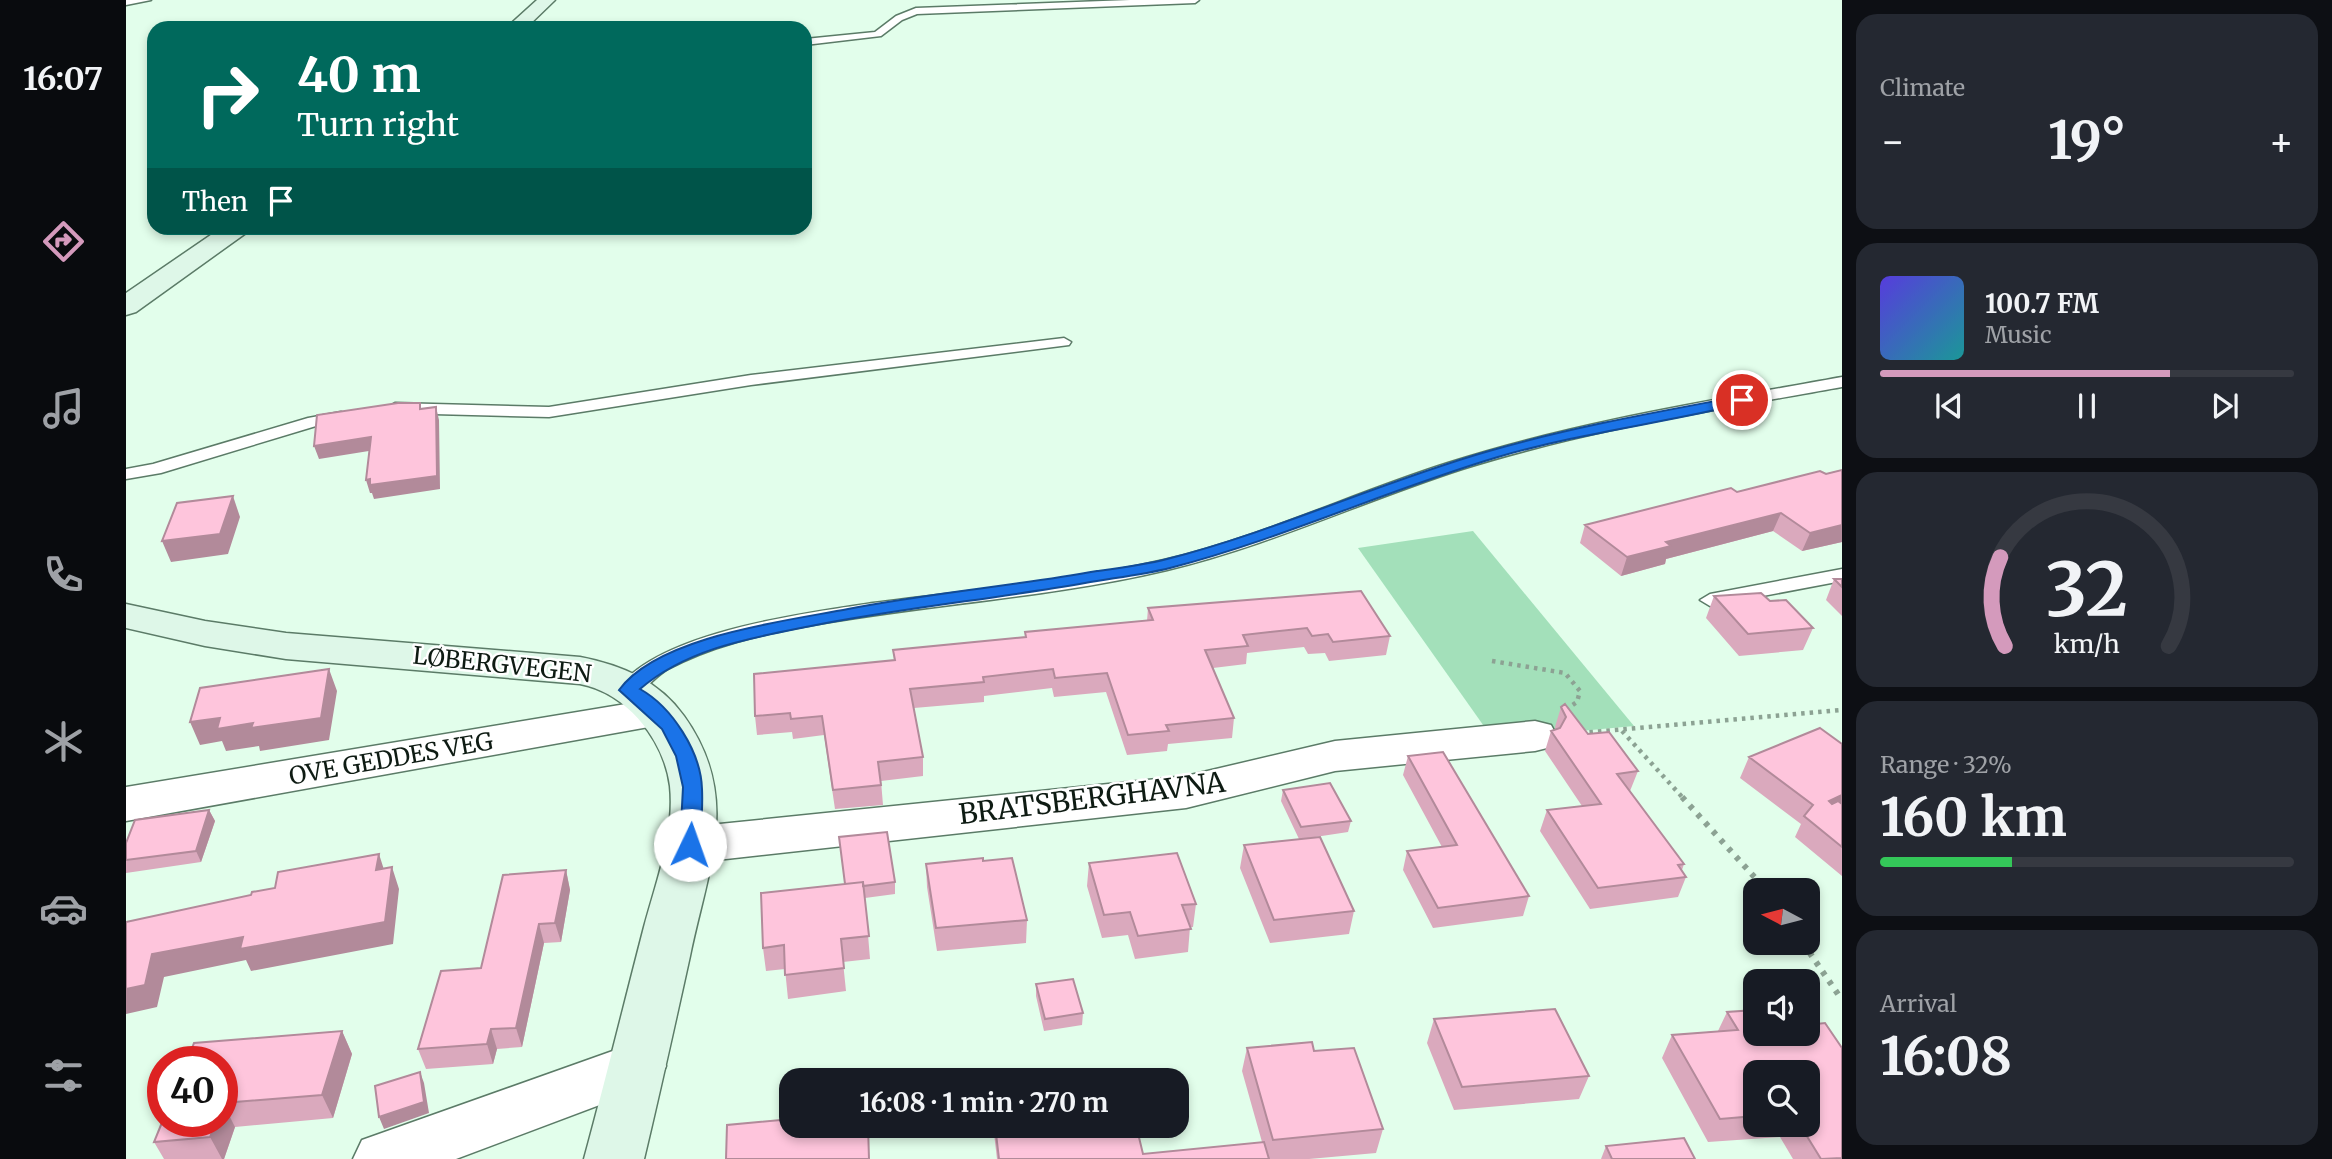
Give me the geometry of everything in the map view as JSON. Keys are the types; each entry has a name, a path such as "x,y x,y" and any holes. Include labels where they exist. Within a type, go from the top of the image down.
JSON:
{"street":[{"path":"523,21 547,0"},
{"path":"126,306 227,235"},
{"name":"LØBERGVEGEN","path":"126,616 248,641 339,650 453,656 583,671 610,678 642,701 669,726 685,756 693,787 690,845 614,1159"},
{"name":"OVE GEDDES VEG","path":"126,804 642,701"},
{"name":"BRATSBERGHAVNA","path":"690,845 1186,792 1335,756 1535,736"},
{"path":"383,1159 638,1066"}],"lane":[{"path":"126,2 147,0"},
{"path":"812,41 878,34 899,18 916,12 1195,0"},
{"path":"376,411 401,408 549,412 751,380 1064,342"},
{"path":"642,701 653,669 700,646 860,611 1021,589 1166,565 1249,541 1386,490 1494,454 1616,423 1842,382"},
{"path":"126,474 208,454 314,421 351,415"},
{"path":"1710,600 1842,575"}],"path":[{"path":"1492,662 1565,673 1580,691 1577,702 1558,715 1536,723 1535,736 1842,710"},
{"path":"1622,730 1755,878"},
{"path":"1812,956 1842,1000"}],"green space":[{"path":"1473,531 1634,726 1493,739 1358,548"}],"building":[{"path":"398,403 420,403 420,409 436,407 437,476 370,485 370,479 366,480 371,437 314,446 317,415"},
{"path":"1842,470 1842,525 1810,533 1781,513 1666,542 1671,546 1627,557 1585,525 1731,488 1737,492 1820,471 1826,474"},
{"path":"233,496 220,534 162,541 177,503"},
{"path":"1834,579 1842,579 1842,587"},
{"path":"1361,591 1390,636 1333,642 1328,634 1312,636 1307,628 1243,635 1248,646 1205,650 1234,718 1166,725 1169,731 1128,735 1107,673 1055,678 1053,669 983,677 984,682 910,689 923,757 878,762 881,785 833,790 822,716 791,719 790,713 755,716 754,674 895,660 893,650 1026,637 1025,632 1153,620 1148,608"},
{"path":"1761,593 1770,601 1786,600 1813,628 1748,634 1714,596"},
{"path":"329,669 321,718 251,728 253,723 217,729 220,718 190,722 200,688"},
{"path":"1565,704 1588,734 1609,732 1638,771 1617,774 1684,864 1678,865 1686,877 1598,888 1547,810 1601,804 1551,731 1560,728 1566,717 1561,707"},
{"path":"1820,728 1842,744 1842,795 1829,801 1832,804 1838,801 1842,804 1842,847 1804,816 1813,805 1749,757"},
{"path":"1443,752 1529,896 1438,908 1407,851 1457,845 1408,756"},
{"path":"1330,783 1351,821 1301,827 1283,790"},
{"path":"209,810 196,851 126,860 126,843 135,820"},
{"path":"887,832 895,882 863,886 863,882 845,884 839,837"},
{"path":"1320,837 1354,911 1274,920 1244,845"},
{"path":"1177,853 1196,904 1182,905 1191,929 1138,936 1130,912 1104,915 1089,863"},
{"path":"379,854 376,870 392,867 385,922 240,949 243,937 152,954 145,985 126,989 126,922 275,888 278,872"},
{"path":"983,858 983,861 1012,858 1027,920 936,928 926,864"},
{"path":"566,870 555,923 539,924 516,1028 491,1029 487,1044 418,1049 441,971 481,968 503,875"},
{"path":"863,882 869,936 841,939 844,968 785,975 784,945 763,948 761,893"},
{"path":"1073,979 1083,1013 1045,1019 1036,984"},
{"path":"1555,1009 1589,1076 1462,1087 1434,1019"},
{"path":"1743,1011 1743,1046 1820,1046 1820,1024 1825,1023 1842,1048 1842,1158 1821,1159 1807,1137 1820,1137 1820,1060 1743,1060 1743,1117 1720,1119 1672,1035 1738,1030 1727,1012"},
{"path":"342,1031 322,1095 238,1102 238,1046 193,1046 194,1043"},
{"path":"1312,1042 1314,1051 1354,1048 1383,1129 1273,1140 1247,1048"},
{"path":"420,1072 424,1102 379,1117 375,1086"},
{"path":"779,1120 779,1138 868,1138 869,1159 726,1159 727,1125"},
{"path":"156,1137 210,1137 154,1142"},
{"path":"997,1138 1139,1138 1143,1154 1264,1142 1269,1159 999,1159"},
{"path":"1684,1138 1695,1159 1612,1159 1606,1146"}],"route":[{"path":"690,845 693,787 685,756 669,726 640,697 628,690 653,669 700,646 860,611 1021,589 1166,565 1249,541 1386,490 1494,454 1616,423 1742,400"}]}
